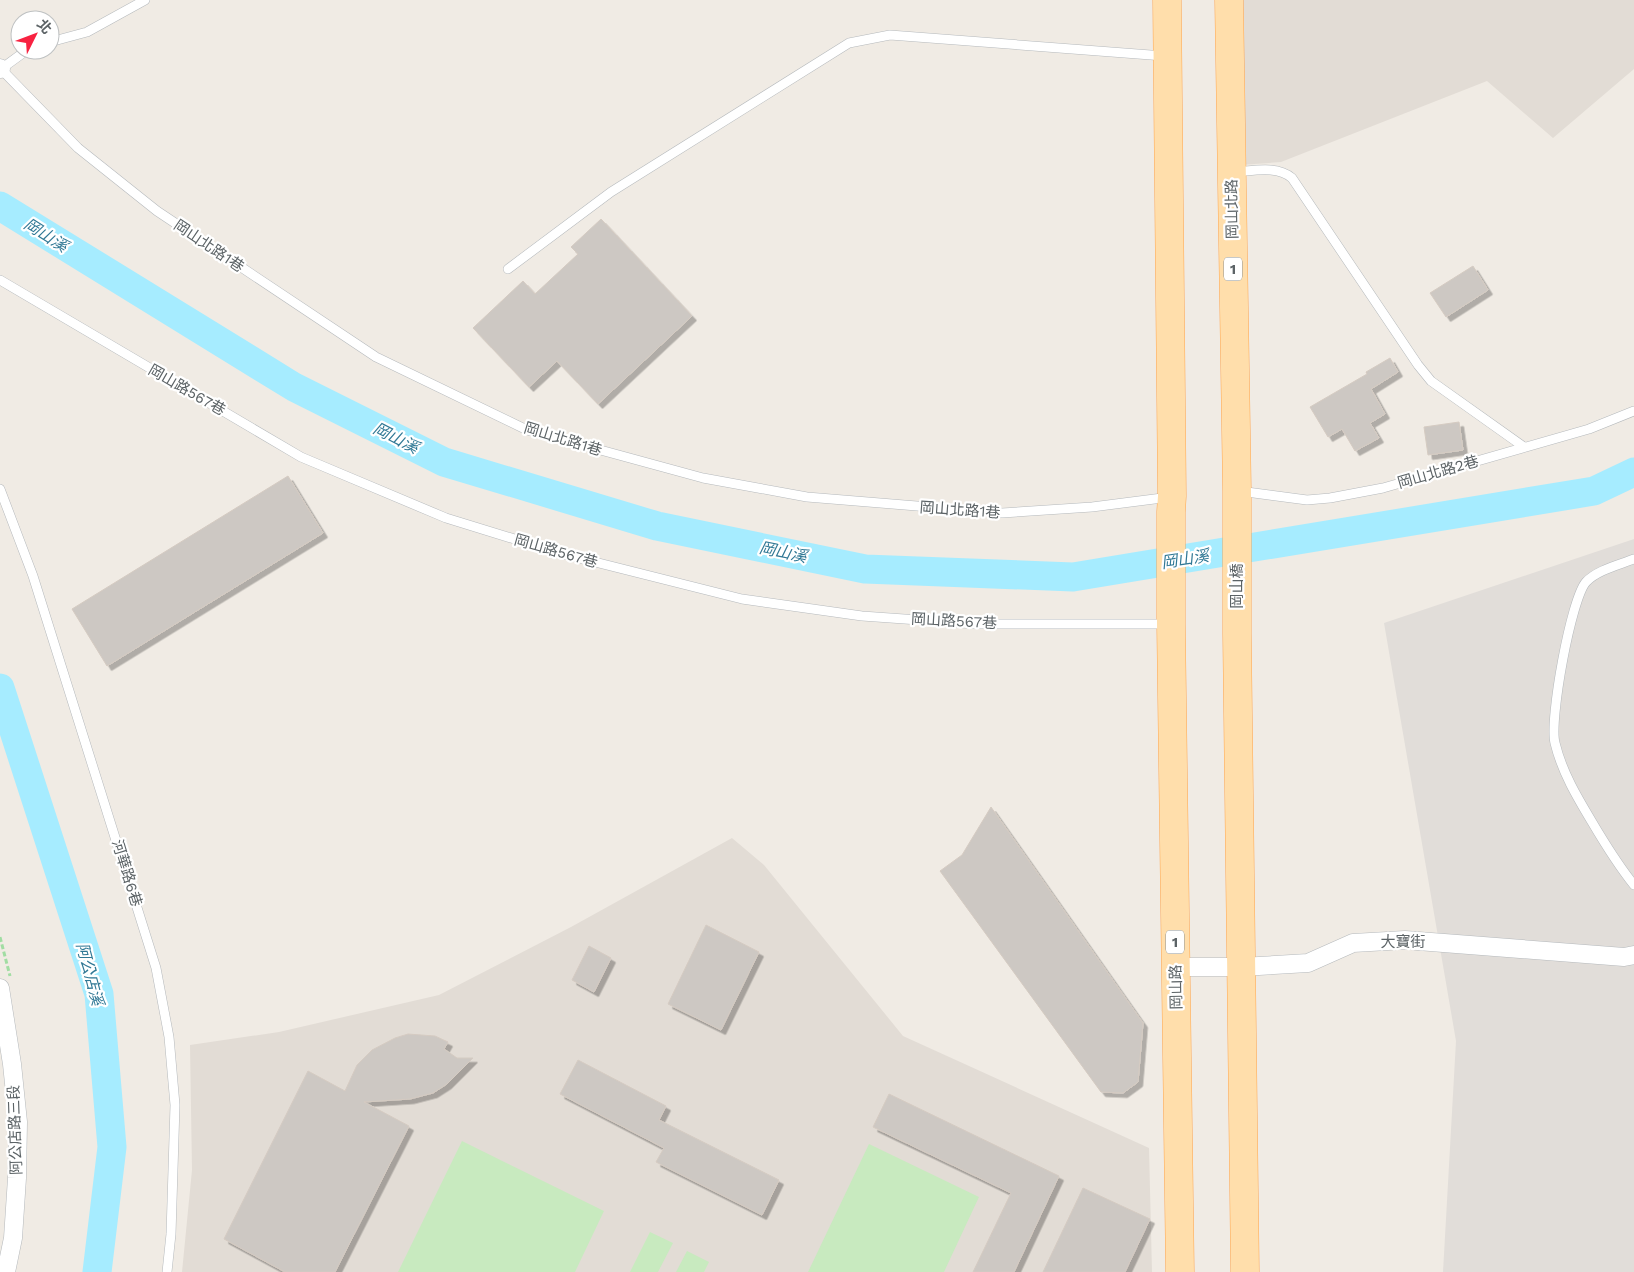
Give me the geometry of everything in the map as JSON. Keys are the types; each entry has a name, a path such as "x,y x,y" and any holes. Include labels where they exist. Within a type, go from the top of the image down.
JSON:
{"main road":[{"name":"1","path":"1166,0 1172,504 1171,618"},
{"name":"岡山北路","path":"1229,0 1237,491 1236,538"},
{"name":"岡山橋","path":"1236,538 1241,967"},
{"name":"岡山路","path":"1171,618 1180,1272"},
{"name":"1","path":"1241,967 1245,1272"}],"street":[{"name":"大寶街","path":"1175,967 1241,967 1308,963 1353,943 1405,940 1624,957 1634,955"},
{"name":"阿公店路三段","path":"0,988 12,1064 18,1122 17,1178 13,1230 6,1272"}],"lane":[{"path":"60,39 87,32 145,0"},
{"path":"508,269 611,192 849,43 890,36 1167,56"},
{"path":"1,68 13,60"},
{"name":"岡山北路1巷","path":"1,68 78,148 157,211 376,358 527,430 702,478 807,497 1002,514 1092,507 1172,504"},
{"path":"1232,172 1276,169 1285,171 1292,178 1418,365 1431,381 1524,447"},
{"name":"岡山路567巷","path":"0,280 301,457 446,518 563,554 742,599 862,616 975,624 1171,618"},
{"name":"岡山北路2巷","path":"1237,491 1307,500 1330,498 1383,488 1590,429 1634,411"},
{"name":"河華路6巷","path":"0,489 33,576 156,968 169,1037 175,1105 172,1234 167,1272"},
{"path":"1634,560 1594,575 1585,583 1577,597 1557,688 1554,742 1568,782 1618,865 1634,885"}],"shaded area":[{"path":"1240,0 1634,0 1634,69 1553,138 1487,81 1281,162 1240,165"},
{"path":"1634,539 1634,1272 1443,1272 1456,1041 1384,623"},
{"path":"732,838 764,865 903,1036 1149,1148 1152,1272 182,1272 192,1170 190,1045 279,1032 439,995 571,927"}],"green space":[{"path":"462,1141 604,1211 575,1272 398,1272"},
{"path":"869,1144 979,1197 944,1272 808,1272"},
{"path":"650,1232 673,1243 658,1272 630,1272"},
{"path":"687,1251 709,1262 704,1272 676,1272"}],"building":[{"path":"601,219 692,316 598,404 557,361 529,387 473,328 523,281 535,294 578,254 571,247"},
{"path":"1473,266 1488,290 1446,317 1430,293"},
{"path":"1390,358 1398,372 1371,389 1385,414 1370,423 1379,438 1355,451 1342,429 1328,437 1310,407 1367,374 1366,372"},
{"path":"1459,422 1463,450 1428,455 1424,427"},
{"path":"288,476 323,533 107,666 72,609"},
{"path":"991,807 1143,1023 1138,1082 1123,1093 1101,1092 940,871 962,855"},
{"path":"706,925 759,952 721,1030 668,1004"},
{"path":"589,946 611,958 594,992 572,980"},
{"path":"408,1034 435,1036 448,1042 444,1049 457,1058 473,1058 447,1084 433,1093 410,1099 364,1102 409,1126 335,1272 285,1272 224,1239 308,1071 345,1091 357,1065 372,1050 395,1038"},
{"path":"578,1060 666,1106 659,1120 779,1180 762,1215 656,1162 664,1148 560,1094"},
{"path":"889,1094 1059,1176 1014,1272 973,1272 1011,1193 873,1127"},
{"path":"1083,1188 1150,1219 1125,1272 1043,1272"}],"waterway":[{"name":"岡山溪","path":"0,206 294,387 444,462 657,526 865,569 1073,577 1594,491 1634,472"},
{"name":"阿公店溪","path":"0,688 99,994 112,1147 97,1272"}]}
